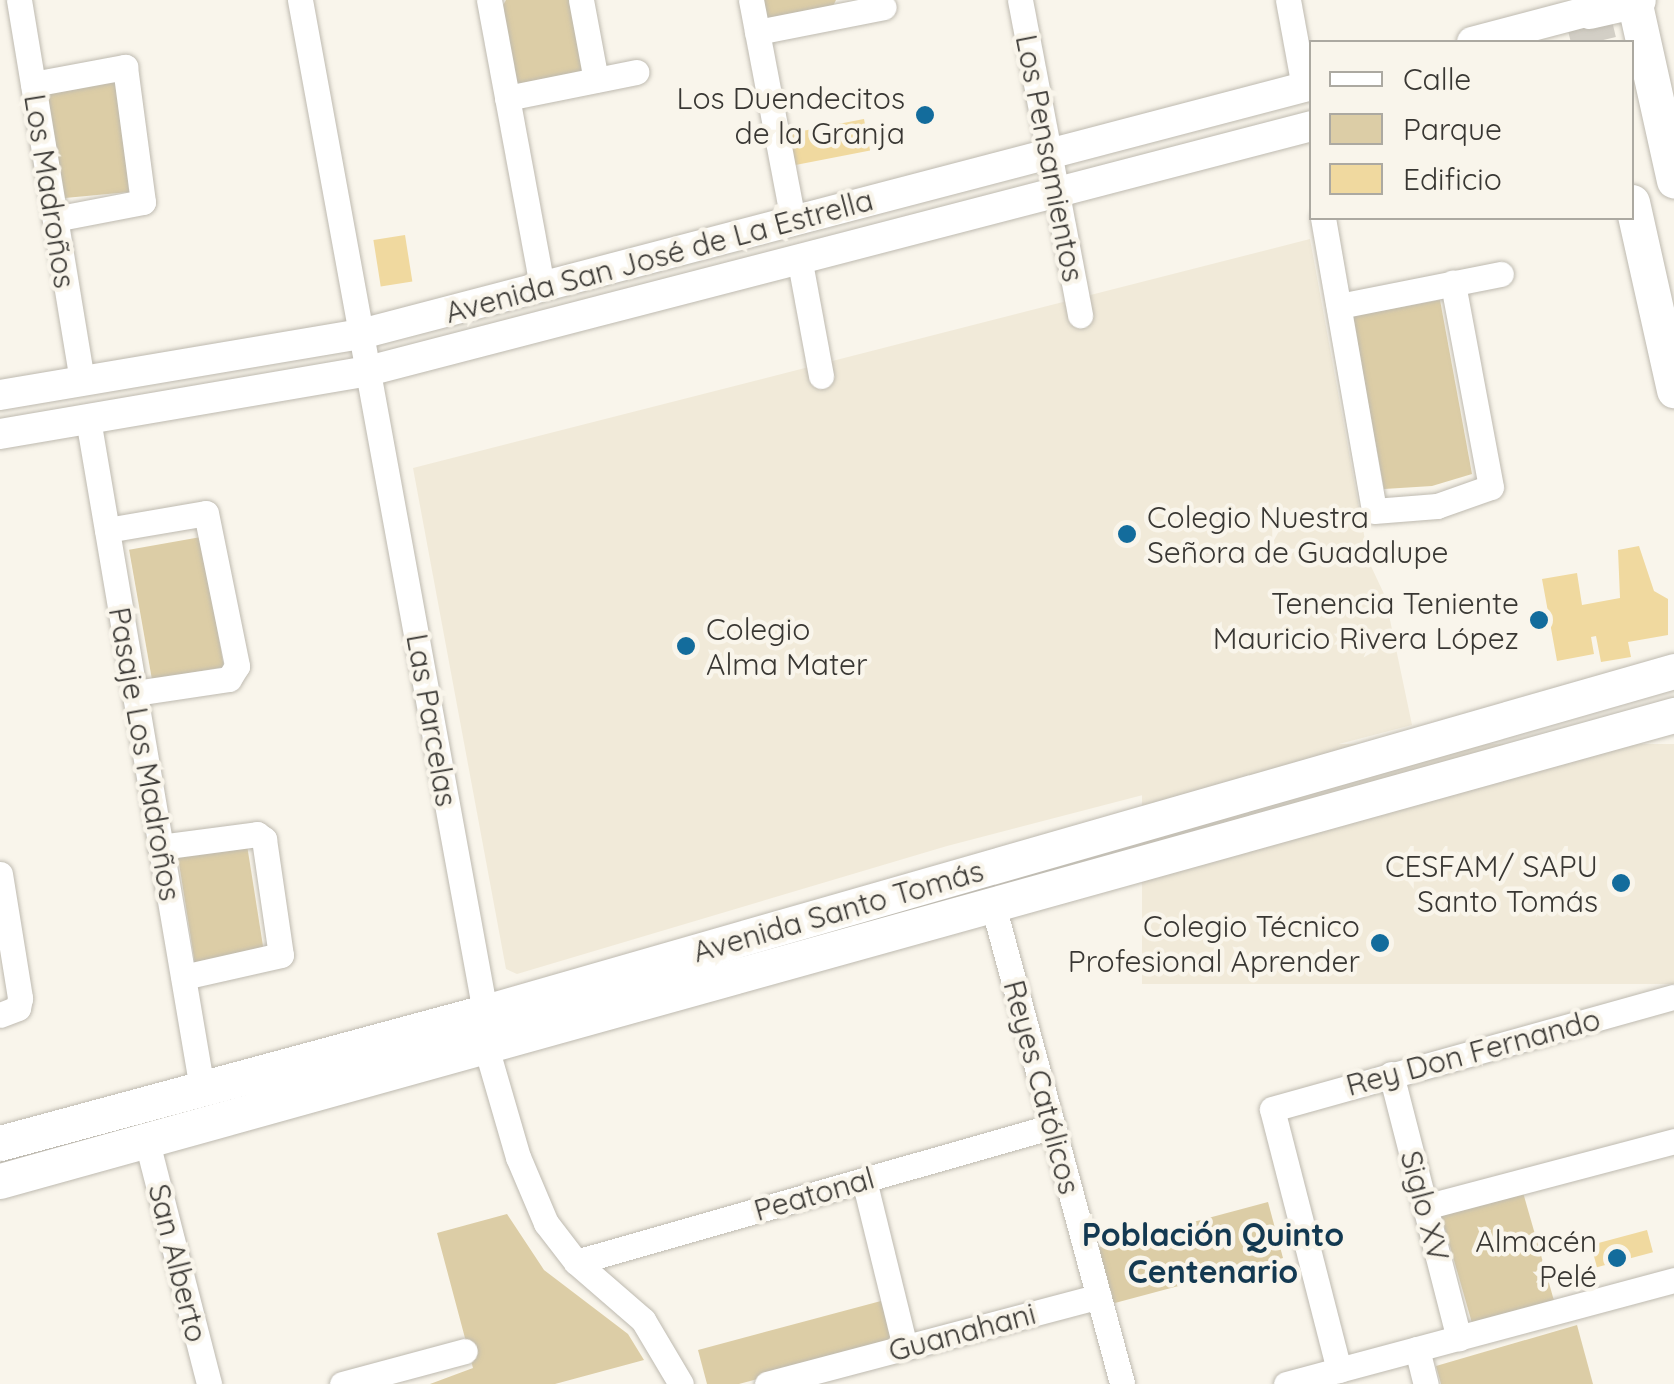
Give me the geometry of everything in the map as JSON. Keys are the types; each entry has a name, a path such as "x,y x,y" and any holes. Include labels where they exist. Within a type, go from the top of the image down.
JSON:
{"main road":[{"path":"1590,18 1635,0 1650,39 1674,181"},
{"path":"1634,211 1674,390"},
{"name":"Avenida Santo Tomás","path":"0,1180 147,1142 485,1030 1674,671"},
{"name":"Avenida Santo Tomás","path":"0,1143 202,1089 485,1030 993,906 1674,715"}],"street":[{"name":"Los Madroños","path":"19,0 82,382"},
{"name":"Las Parcelas","path":"300,0 485,1030 526,1180 546,1223 576,1262 643,1320 681,1384"},
{"path":"489,0 542,286"},
{"path":"581,0 596,80"},
{"path":"751,0 793,221"},
{"name":"Los Pensamientos","path":"1020,0 1080,315"},
{"path":"1288,0 1308,86"},
{"path":"757,32 843,7 884,7"},
{"path":"1482,40 1590,18"},
{"path":"33,84 126,67 144,202 55,218"},
{"path":"508,98 636,72"},
{"name":"Avenida San José de La Estrella","path":"0,396 361,334 1308,86"},
{"name":"Avenida San José de La Estrella","path":"0,434 368,370 1054,190 1309,134"},
{"path":"1323,220 1374,510 1437,506 1491,487 1453,284"},
{"path":"799,257 822,376"},
{"path":"1339,306 1501,274"},
{"name":"Pasaje Los Madroños","path":"88,419 202,1089"},
{"path":"107,530 206,512 237,666 229,679 135,693"},
{"path":"160,847 257,834 267,857 282,955 183,977"},
{"path":"0,874 20,998 18,1008 0,1015"},
{"name":"Reyes Católicos","path":"993,906 1122,1384"},
{"name":"Rey Don Fernando","path":"1340,1370 1272,1109 1674,997"},
{"name":"Siglo XV","path":"1391,1074 1460,1338"},
{"name":"Peatonal","path":"576,1262 1052,1126"},
{"path":"1425,1207 1674,1141"},
{"name":"San Alberto","path":"147,1142 209,1384"},
{"path":"864,1180 905,1347"},
{"path":"1286,1384 1674,1280"},
{"name":"Guanahani","path":"766,1384 1098,1296"},
{"path":"1417,1349 1426,1384"},
{"path":"342,1384 465,1350"}],"shaded area":[{"path":"1310,239 1369,562 1385,596 1412,725 947,846 517,974 506,969 413,468"},
{"path":"1142,744 1674,744 1674,984 1142,984"}],"green space":[{"path":"506,0 576,0 588,58 580,74 523,86 513,82 501,9"},
{"path":"757,0 836,0 831,10 771,21 760,15"},
{"path":"117,74 129,192 65,198 54,190 44,87"},
{"path":"1440,300 1472,474 1432,486 1384,489 1352,316"},
{"path":"201,537 224,667 152,680 129,550"},
{"path":"247,845 264,954 195,965 178,856"},
{"path":"1522,1189 1555,1303 1473,1327 1440,1212"},
{"path":"1268,1202 1283,1258 1113,1304 1098,1248"},
{"path":"507,1214 544,1270 628,1334 644,1360 555,1384 430,1384 473,1368 437,1233"},
{"path":"881,1301 893,1343 739,1384 707,1384 698,1350"},
{"path":"1577,1325 1593,1384 1441,1384 1436,1366"}],"building":[{"path":"864,119 870,150 796,165 789,134"},
{"path":"405,235 412,281 381,286 373,240"},
{"path":"1639,546 1654,591 1668,599 1668,635 1628,642 1631,657 1601,662 1596,636 1591,637 1594,654 1557,661 1542,579 1577,573 1582,605 1620,598 1618,550"},
{"path":"1647,1230 1653,1252 1597,1267 1591,1245"}],"tunnel":[{"path":"1584,0 1594,40"}],"place":[{"name":"Los Duendecitos de la Granja","path":"925,115"},
{"name":"Colegio Nuestra Señora de Guadalupe","path":"1127,534"},
{"name":"Tenencia Teniente Mauricio Rivera López","path":"1539,620"},
{"name":"Colegio Alma Mater","path":"686,646"},
{"name":"CESFAM/ SAPU Santo Tomás","path":"1621,883"},
{"name":"Colegio Técnico Profesional Aprender","path":"1380,943"},
{"name":"Almacén Pelé","path":"1617,1258"}],"district":[{"name":"Población Quinto Centenario","path":"1213,1254"}]}
